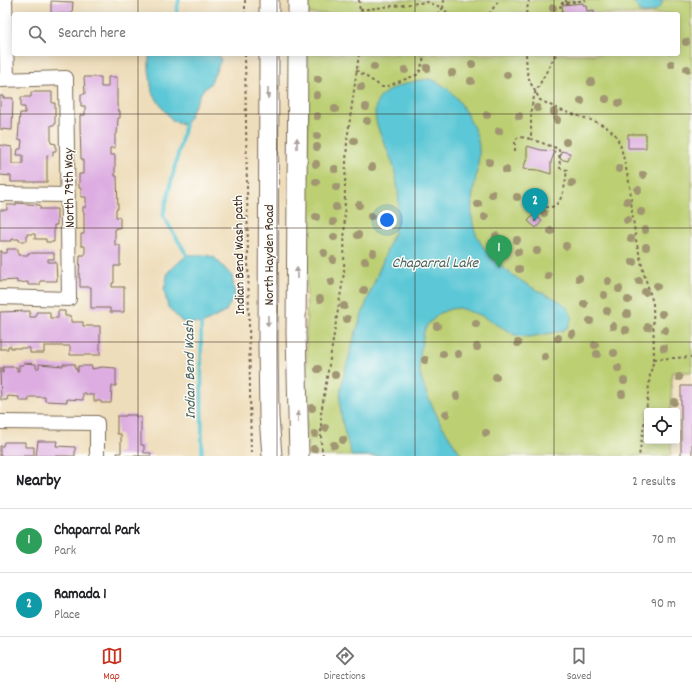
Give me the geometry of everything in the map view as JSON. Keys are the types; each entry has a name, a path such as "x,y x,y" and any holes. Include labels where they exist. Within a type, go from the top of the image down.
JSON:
{"main road":[{"path":"269,0 269,12"},
{"path":"298,0 298,12"},
{"name":"North Hayden Road","path":"269,56 268,345 269,417 272,456"},
{"name":"North Hayden Road","path":"298,56 296,334 299,456"}],"street":[{"path":"4,80 5,0"},
{"name":"North 79th Way","path":"0,297 69,299 66,78 4,80"},
{"path":"0,194 68,195"},
{"path":"0,422 97,424 97,456"}],"path":[{"path":"245,0 245,12"},
{"path":"359,0 360,10 428,2 443,8 446,12"},
{"path":"440,12 443,8 444,0"},
{"path":"490,12 499,0"},
{"path":"526,12 528,0"},
{"path":"562,12 560,3 566,1 586,0"},
{"name":"Indian Bend Wash path","path":"245,56 251,456"},
{"path":"323,456 321,442 321,414 344,273 347,141 359,56"},
{"path":"356,70 382,87 385,87 419,74 424,56"},
{"path":"526,56 527,72 535,93 540,100 560,110 594,120 605,126 615,134 621,147 630,186 636,240 653,303 654,359 650,375 639,456"},
{"path":"531,139 530,109 535,93 555,56"},
{"path":"515,151 514,140 521,137 560,149 560,168 567,170 563,196 559,202 552,207 540,205 536,209 535,222"},
{"path":"654,359 692,357"}],"green space":[{"path":"308,0 692,0 692,372 672,372 671,408 644,408 644,444 671,444 671,456 308,456 306,404 308,56 680,56 680,12 308,12"}],"water":[{"path":"632,0 663,0 660,7 653,12 641,12"},
{"path":"149,56 219,56 221,60 210,84 202,91 185,125 173,121 152,92"},
{"name":"Chaparral Lake","path":"430,79 447,88 456,97 469,118 477,137 479,153 473,192 472,212 475,231 479,240 492,257 508,272 526,284 562,303 570,311 572,317 568,327 562,331 529,337 517,336 480,315 459,308 450,309 440,313 428,324 424,331 419,368 427,395 441,424 462,456 352,456 342,421 340,400 341,386 357,329 395,229 399,205 397,181 393,165 377,123 375,113 377,103 383,95 394,88 412,82"},
{"path":"187,255 204,255 214,257 232,276 235,296 225,312 202,324 182,322 168,307 164,290 168,272"}],"building":[{"path":"51,1 73,2 72,12 51,12"},
{"path":"583,3 583,5 586,5 587,11 594,10 594,12 563,12 562,5"},
{"path":"84,77 101,77 101,87 108,87 108,77 117,77 117,106 118,111 120,111 120,118 118,118 117,134 115,134 115,148 110,148 110,155 115,155 115,176 117,176 118,209 116,209 116,217 120,217 120,228 115,228 115,245 120,245 120,266 114,266 114,283 112,283 112,287 124,287 124,312 110,312 110,308 91,308 91,287 80,287 80,255 85,255 85,246 81,246 81,234 84,234 83,207 86,207 86,197 81,197 81,188 79,188 79,174 83,174 83,159 81,159 80,115 85,115 85,106 81,106 81,94 85,94"},
{"path":"31,92 52,92 52,103 55,103 55,125 51,125 51,143 56,144 56,151 53,151 53,156 47,155 47,182 11,182 11,176 0,175 0,145 12,147 12,164 23,164 23,155 17,155 18,149 21,149 22,140 18,140 20,113 25,113 25,107 21,107 21,97 31,97"},
{"path":"0,96 3,96 3,98 13,98 12,130 0,129"},
{"path":"628,134 646,134 646,148 628,148"},
{"path":"527,146 541,150 555,151 551,162 551,174 538,170 523,169 527,158"},
{"path":"561,151 570,153 568,161 560,159"},
{"path":"16,203 40,205 40,209 57,209 57,225 54,225 54,242 46,242 46,239 35,239 35,234 27,234 27,241 12,239 12,241 0,241 0,210 7,210 7,205 16,205"},
{"path":"534,214 542,221 536,228 528,221"},
{"path":"7,249 18,249 18,255 28,255 28,253 54,253 54,259 48,259 48,262 56,262 57,281 40,281 40,285 28,285 28,282 17,283 17,280 0,281 0,251 2,251 2,253 7,253"},
{"path":"30,311 30,317 36,317 36,312 50,312 50,318 58,318 58,311 65,311 65,316 71,316 71,322 83,322 83,326 100,326 100,355 70,355 70,346 44,346 44,353 30,353 30,348 11,348 11,346 8,346 8,349 0,349 0,312"},
{"path":"24,363 36,364 36,368 39,368 39,364 63,366 63,364 75,364 75,369 77,369 77,372 78,366 92,366 92,369 102,367 116,368 116,386 112,386 111,403 94,401 94,395 86,395 86,393 83,393 83,400 67,399 67,402 45,401 45,397 29,397 29,401 19,401 19,397 8,396 7,400 1,400 0,368 2,368 2,373 3,367 17,367 17,371 19,371 19,365 23,365"},
{"path":"681,386 692,386 692,456 681,456"},
{"path":"136,415 136,417 141,417 141,445 144,445 144,453 151,453 151,456 117,456 117,453 121,453 121,434 117,434 117,416"},
{"path":"38,441 57,441 56,446 75,447 75,456 36,456"},
{"path":"4,442 25,442 25,447 34,447 34,456 0,456 0,446 3,446"}],"waterway":[{"name":"Indian Bend Wash","path":"176,12 179,0"},
{"name":"Indian Bend Wash","path":"184,122 185,125 163,216 188,259"},
{"name":"Indian Bend Wash","path":"201,319 202,456"}],"place":[{"name":"Ramada 1","path":"535,221"},
{"name":"Chaparral Park","path":"499,268"}]}
